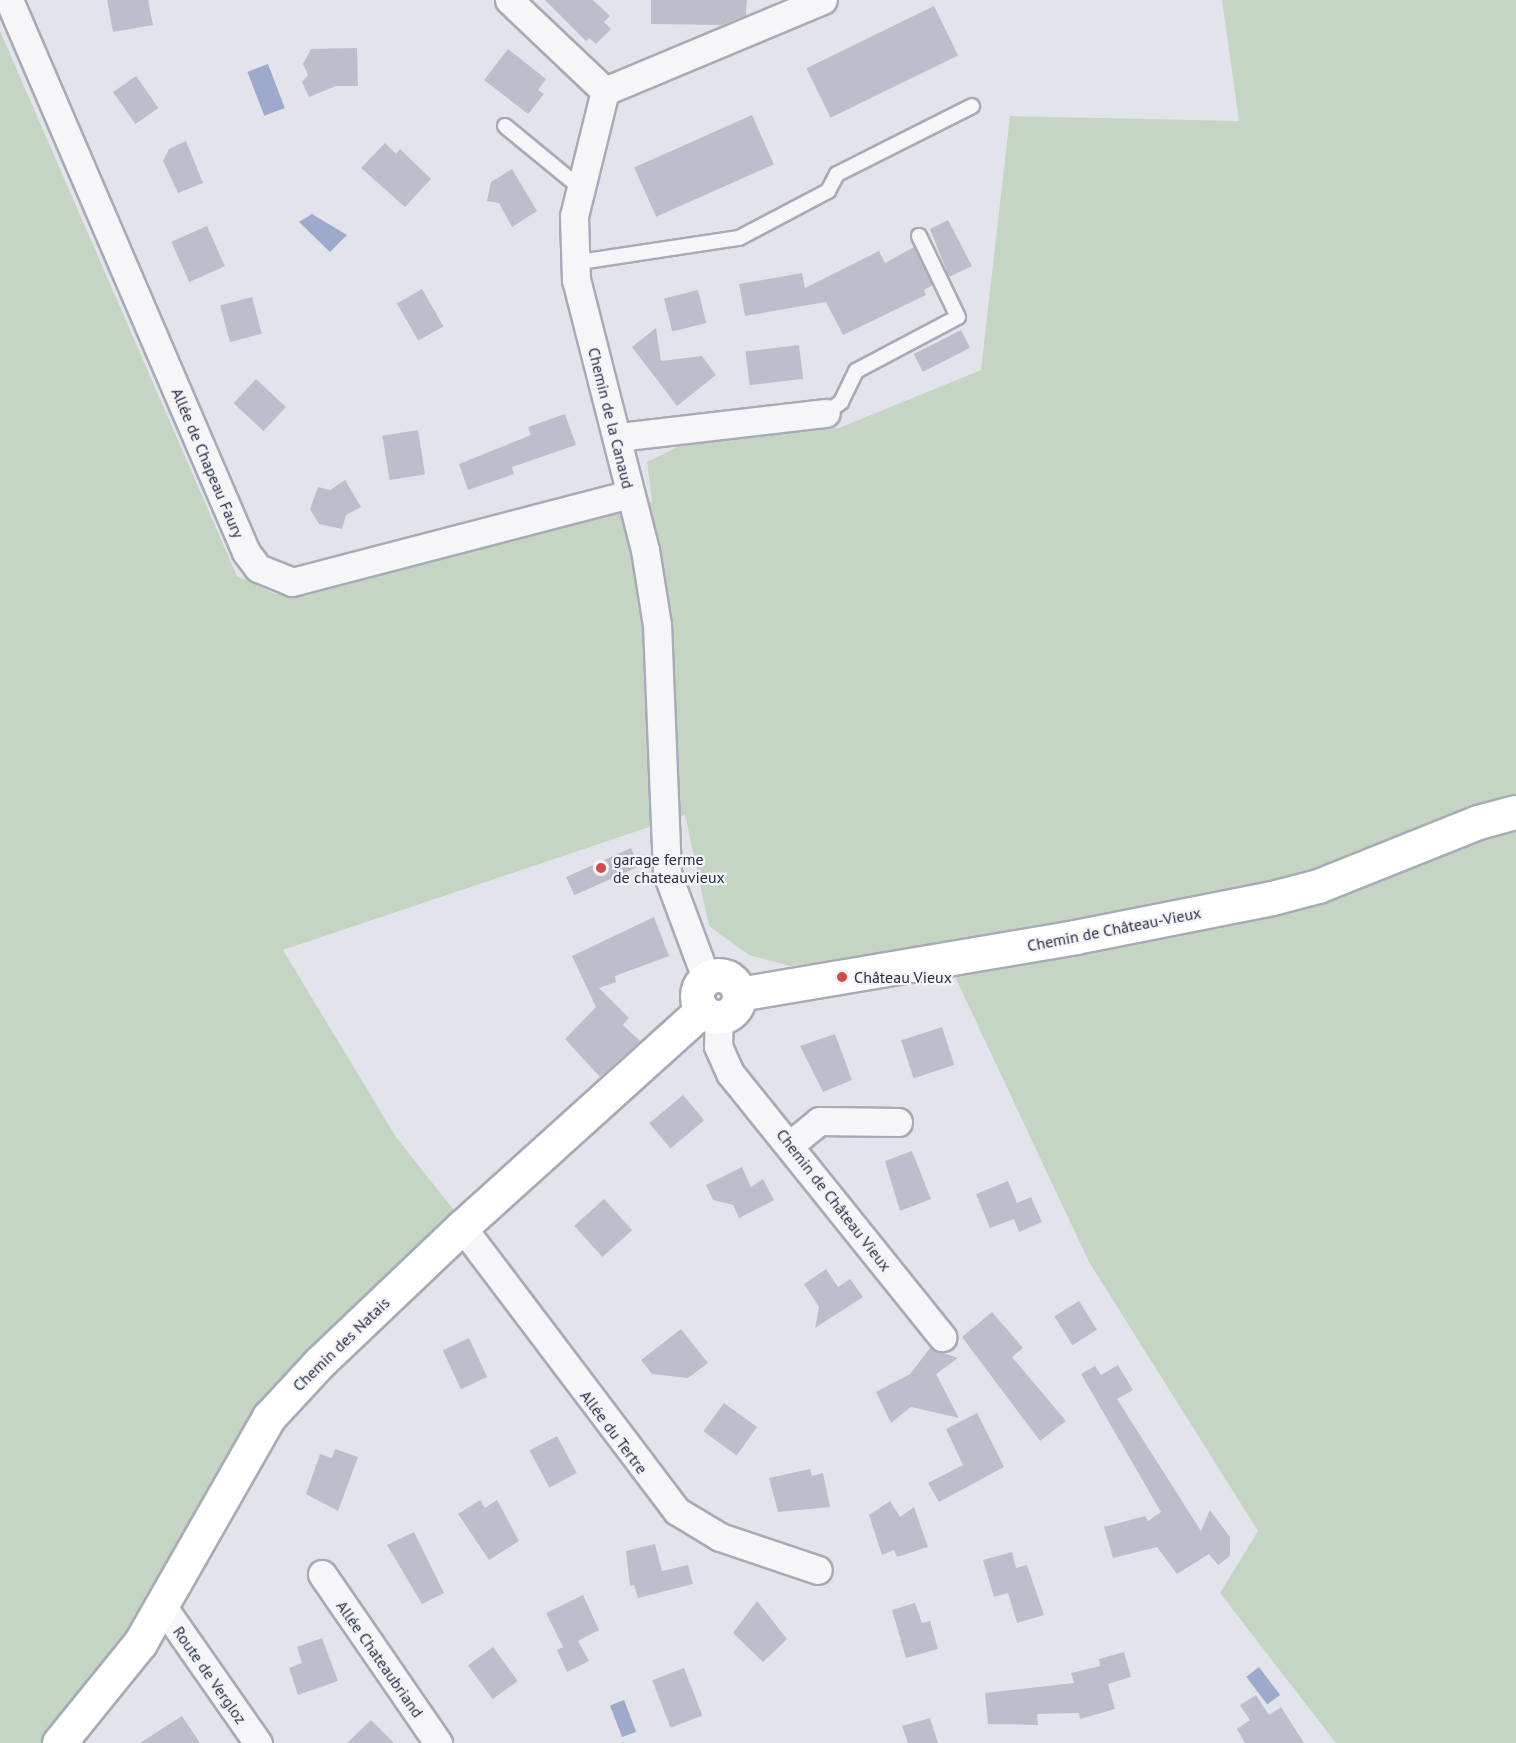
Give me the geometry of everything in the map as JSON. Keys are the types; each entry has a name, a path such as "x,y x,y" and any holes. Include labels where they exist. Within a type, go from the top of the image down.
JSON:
{"street":[{"name":"Allée de Chapeau Faury","path":"9,0 246,552 258,568 292,582 630,494"},
{"path":"509,0 605,91 811,3"},
{"name":"Chemin de la Canaud","path":"605,91 578,186 573,263 618,437 657,625 667,873 706,978"},
{"path":"618,437 826,413"},
{"name":"Chemin de Château-Vieux","path":"1478,822 1516,795"},
{"name":"Chemin de Château-Vieux","path":"720,1007 1272,898 1378,864 1478,822 1516,812"},
{"path":"706,978 697,999 720,1007"},
{"name":"Chemin des Natais","path":"59,1743 111,1684 163,1607 269,1417 319,1363 462,1227 670,1042 720,1007"},
{"name":"Chemin de Château Vieux","path":"720,1007 718,1046 725,1065"},
{"name":"Chemin de Château Vieux","path":"670,1042 688,1041 707,1048 725,1065 791,1144 942,1337"},
{"path":"791,1144 819,1121 898,1122"},
{"name":"Allée du Tertre","path":"462,1227 677,1510 720,1537 818,1570"},
{"name":"Allée Chateaubriand","path":"322,1574 438,1743"},
{"name":"Route de Vergloz","path":"163,1607 258,1743"}],"lane":[{"path":"573,263 739,238 828,190 837,174 972,106"},
{"path":"505,126 578,186"},
{"path":"826,413 841,402 856,371 958,317 919,236"}],"green space":[{"path":"1222,0 1516,0 1516,1743 1336,1743 1220,1593 1258,1531 1089,1262 941,947 790,966 749,955 709,926 685,815 283,950 396,1137 460,1218 350,1318 70,1716 42,1743 0,1743 0,31 237,576 275,594 305,596 652,502 647,462 684,444 839,428 981,370 1010,116 1239,121"}],"water":[{"path":"268,64 285,108 264,116 247,72"},
{"path":"312,214 347,235 330,252 299,222"},
{"path":"1259,1667 1280,1695 1267,1705 1246,1677"},
{"path":"624,1700 636,1732 622,1737 610,1705"}],"building":[{"path":"107,0 148,0 153,25 113,32"},
{"path":"545,0 593,0 610,16 604,22 611,29 596,44 589,38 586,41"},
{"path":"651,0 747,0 746,15 722,25 651,24"},
{"path":"934,6 958,55 830,118 806,68"},
{"path":"357,48 358,86 336,86 309,97 302,82 308,75 303,64 311,49"},
{"path":"508,49 546,79 538,90 544,94 528,114 484,80"},
{"path":"136,76 158,108 135,124 113,92"},
{"path":"752,115 774,164 656,217 634,167"},
{"path":"186,141 203,183 178,193 163,161 169,149"},
{"path":"385,143 396,154 400,149 431,179 405,207 361,168"},
{"path":"512,169 537,211 512,227 499,203 487,201 491,182"},
{"path":"948,220 972,266 949,277 930,229"},
{"path":"207,226 225,266 189,282 171,242"},
{"path":"914,247 933,285 924,290 926,295 843,335 826,302 745,316 739,284 802,273 805,288 879,251 885,263"},
{"path":"422,289 444,326 418,341 397,304"},
{"path":"698,290 706,323 672,331 664,298"},
{"path":"252,297 262,334 230,342 220,306"},
{"path":"656,328 661,361 702,356 716,375 677,406 632,347"},
{"path":"961,330 970,348 923,372 914,354"},
{"path":"799,345 803,379 750,385 745,352"},
{"path":"256,379 286,407 263,431 233,403"},
{"path":"565,414 576,445 512,467 514,474 468,490 459,464 531,435 528,427"},
{"path":"418,430 425,474 389,480 382,436"},
{"path":"345,480 361,507 346,515 342,529 319,524 310,509 318,487 330,490"},
{"name":"garage ferme de chateauvieux","path":"631,848 639,866 574,895 566,877"},
{"path":"654,917 669,956 615,976 616,982 599,988 629,1018 623,1025 640,1041 600,1077 565,1039 596,1007 572,956"},
{"path":"942,1027 954,1065 913,1078 901,1040"},
{"path":"835,1034 852,1080 823,1092 800,1046"},
{"path":"683,1095 704,1120 671,1149 649,1123"},
{"path":"912,1151 931,1199 900,1211 885,1161"},
{"path":"742,1167 751,1187 763,1179 774,1200 739,1218 733,1205 713,1200 706,1185"},
{"path":"1008,1181 1017,1203 1031,1197 1042,1222 1019,1232 1014,1219 990,1228 976,1194"},
{"path":"604,1199 632,1230 602,1257 574,1226"},
{"path":"826,1269 838,1287 850,1279 863,1297 815,1328 819,1307 804,1284"},
{"path":"1079,1301 1097,1330 1072,1345 1054,1316"},
{"path":"992,1312 1023,1348 1012,1357 1066,1421 1040,1441 962,1337"},
{"path":"681,1329 708,1363 688,1378 652,1374 641,1360"},
{"path":"469,1338 487,1377 461,1389 443,1350"},
{"path":"930,1348 958,1358 936,1374 959,1418 911,1407 891,1423 876,1392 910,1374"},
{"path":"1118,1365 1133,1390 1117,1399 1201,1531 1210,1510 1230,1537 1230,1556 1218,1565 1209,1554 1177,1574 1157,1547 1113,1558 1104,1527 1145,1516 1148,1521 1161,1512 1081,1374 1095,1366 1101,1375"},
{"path":"724,1403 757,1427 737,1455 703,1431"},
{"path":"977,1413 1004,1467 939,1502 928,1483 963,1465 946,1429"},
{"path":"557,1436 577,1473 549,1488 530,1451"},
{"path":"335,1449 358,1457 338,1511 306,1494 320,1454 332,1458"},
{"path":"810,1469 812,1476 823,1473 830,1507 778,1512 769,1478"},
{"path":"480,1500 485,1508 497,1500 519,1541 489,1560 458,1514"},
{"path":"890,1501 900,1517 914,1507 928,1547 897,1557 894,1550 882,1555 869,1515"},
{"path":"414,1532 444,1593 422,1604 387,1545"},
{"path":"655,1544 662,1571 688,1565 693,1584 638,1598 634,1585 630,1586 626,1551"},
{"path":"1012,1552 1016,1568 1027,1565 1044,1615 1017,1623 1008,1593 994,1597 983,1560"},
{"path":"583,1595 599,1630 578,1641 589,1661 567,1672 557,1650 563,1647 546,1613"},
{"path":"757,1601 787,1639 763,1662 733,1633"},
{"path":"915,1603 922,1623 930,1621 938,1649 906,1658 892,1610"},
{"path":"322,1638 338,1681 298,1695 289,1668 302,1663 297,1647"},
{"path":"493,1647 518,1681 493,1699 468,1665"},
{"path":"1124,1652 1131,1677 1108,1684 1115,1709 1080,1719 1079,1713 1037,1714 1038,1725 988,1724 985,1693 1074,1683 1071,1673 1100,1666 1099,1659"},
{"path":"684,1668 702,1716 671,1728 652,1680"},
{"path":"1256,1695 1269,1715 1281,1707 1304,1743 1245,1743 1237,1729 1250,1720 1240,1705"},
{"path":"182,1716 200,1743 140,1743"},
{"path":"930,1718 938,1743 908,1743 902,1726"},
{"path":"371,1720 394,1743 347,1743"}],"place":[{"name":"garage ferme de chateauvieux","path":"601,868"},
{"name":"Château Vieux","path":"842,977"}]}
